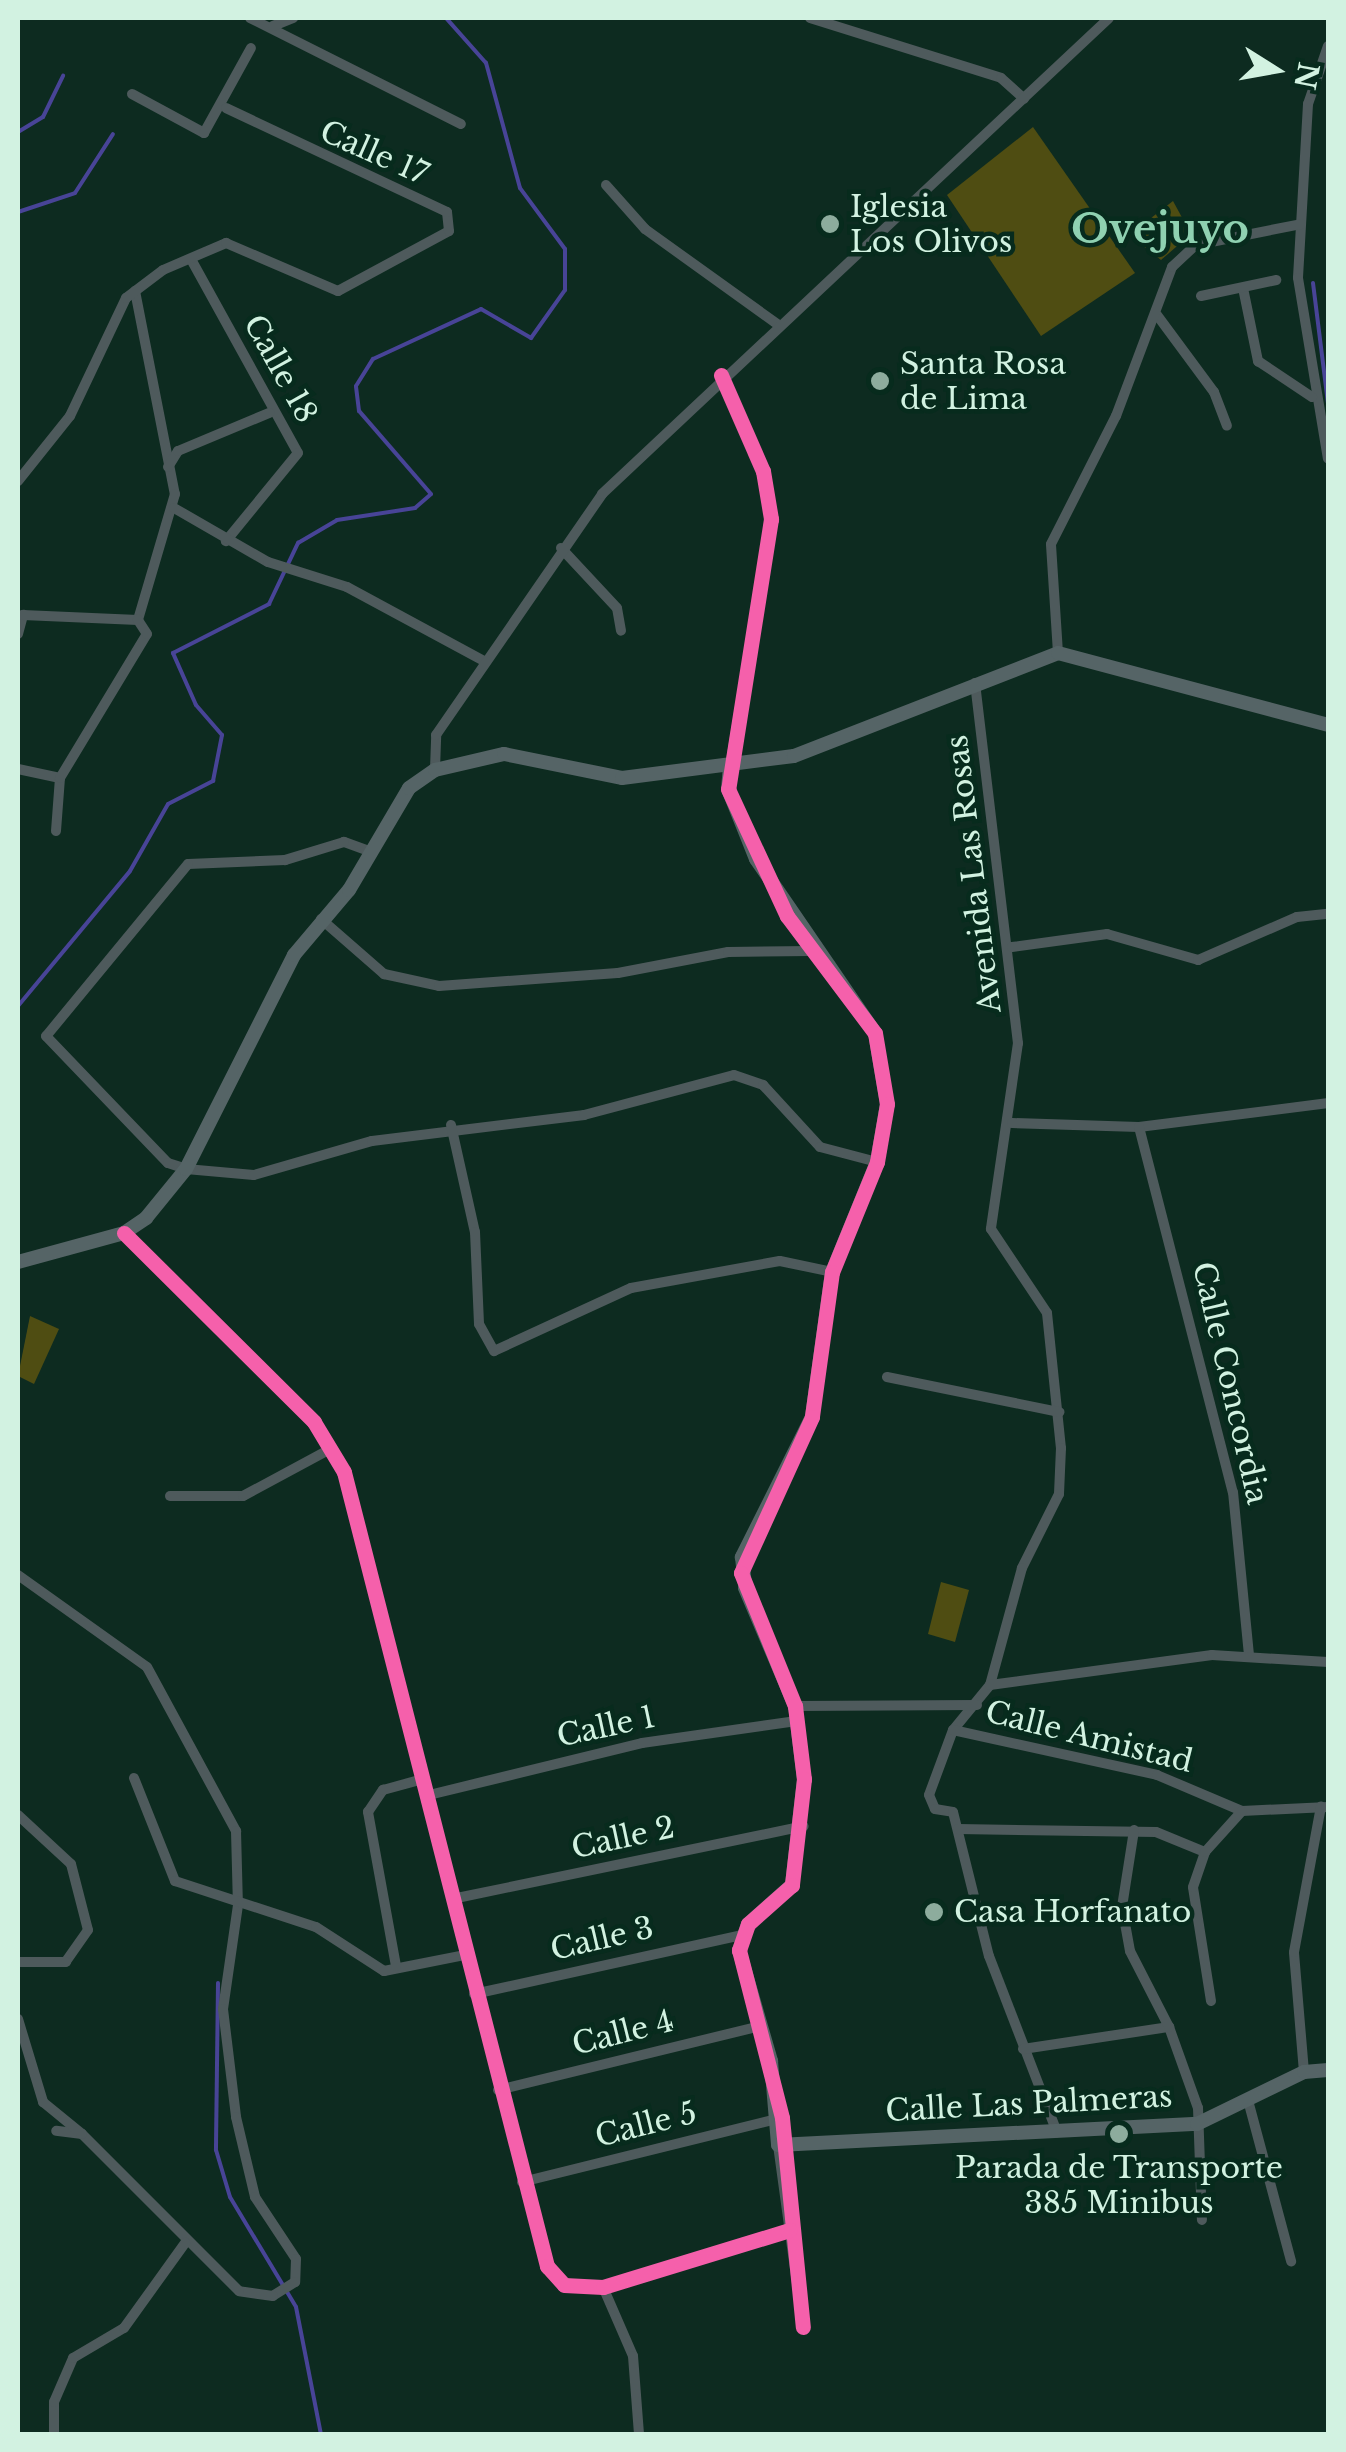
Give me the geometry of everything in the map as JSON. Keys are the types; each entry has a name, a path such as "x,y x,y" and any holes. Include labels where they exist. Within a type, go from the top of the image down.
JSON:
{"street":[{"path":"250,18 287,33 461,124"},
{"path":"269,26 293,18"},
{"path":"810,18 1001,78 1024,99"},
{"path":"436,770 436,735 562,548 720,375 1109,18"},
{"path":"1328,46 1308,104 1298,300 1312,397 1328,459"},
{"path":"132,94 204,133 226,108 251,48"},
{"name":"Calle 17","path":"135,291 226,243 338,291 450,231 446,212 226,108"},
{"path":"606,185 645,229 777,324"},
{"path":"1058,653 1051,544 1182,254 1301,224"},
{"name":"Calle 18","path":"192,261 268,413 298,458 226,541"},
{"path":"1202,296 1276,280"},
{"path":"1243,288 1258,361 1312,397"},
{"path":"135,291 174,508 138,620"},
{"path":"18,481 70,416 135,291"},
{"path":"1157,315 1214,392 1226,426"},
{"path":"720,375 763,471 771,519 728,789 756,858 811,951 875,1033 887,1104 877,1162 832,1272 812,1417 742,1557 745,1588 795,1714 803,1826 792,1885 743,1935 782,2118 778,2145 803,2326"},
{"path":"168,468 178,451 268,413"},
{"path":"174,508 268,562 289,572 347,587 484,661"},
{"path":"562,548 617,608 622,631"},
{"path":"18,634 24,614 138,620"},
{"path":"56,831 60,778 147,634 138,620"},
{"path":"18,1262 124,1234 186,1169 276,982 409,788 436,770 504,754 622,778 730,766 847,740 975,680 1058,653 1115,661 1328,725"},
{"name":"Avenida Las Rosas","path":"953,1730 978,1705 990,1685 1022,1568 1058,1494 1058,1412 1047,1313 992,1229 1012,1122 1012,947 975,680"},
{"path":"18,770 60,778"},
{"path":"369,851 344,842 285,860 188,864 46,1036 159,1154 186,1169 254,1175 451,1125 584,1115 734,1075 763,1084 820,1147 877,1162"},
{"path":"1012,947 1107,934 1198,960 1298,917 1328,914"},
{"path":"321,919 384,974 439,986 618,973 728,952 811,951"},
{"path":"1012,1122 1139,1127 1328,1103"},
{"path":"451,1125 475,1232 479,1324 494,1351 631,1288 780,1261 832,1272"},
{"name":"Calle Concordia","path":"1139,1127 1233,1492 1250,1655"},
{"path":"124,1234 332,1448 429,1795 498,2090 547,2266 564,2284 602,2288 788,2230"},
{"path":"887,1377 1058,1412"},
{"path":"170,1496 243,1496 332,1448"},
{"path":"18,1575 118,1638 170,1698 236,1831 238,1905 223,2009 240,2148 255,2197 299,2270 288,2290 248,2296 184,2242 82,2134 43,2102 18,2019"},
{"path":"990,1685 1250,1655 1328,1662"},
{"name":"Calle 1","path":"429,1795 642,1743 795,1714 978,1705"},
{"path":"953,1730 930,1795 935,1809 953,1812 1024,2050 1057,2132"},
{"name":"Calle Amistad","path":"953,1730 1157,1774 1242,1811 1324,1806"},
{"path":"134,1778 166,1871 238,1905 316,1927 369,1966 396,1966 465,1954"},
{"path":"396,1966 368,1812 383,1790 423,1779"},
{"path":"1304,2072 1294,1952 1324,1806"},
{"path":"1211,2001 1193,1887 1205,1852 1242,1811"},
{"path":"18,1815 71,1864 88,1930 66,1962 18,1962"},
{"name":"Calle 2","path":"452,1899 803,1826"},
{"path":"958,1829 1134,1830 1205,1852"},
{"path":"1134,1830 1122,1908 1130,1951 1169,2027 1197,2124 1202,2220"},
{"name":"Calle 3","path":"474,1994 743,1935"},
{"name":"Calle 4","path":"498,2090 760,2026"},
{"path":"1024,2050 1169,2027"},
{"name":"Calle Las Palmeras","path":"778,2145 1197,2124 1249,2104 1304,2072 1328,2070"},
{"path":"1249,2104 1291,2261"},
{"name":"Calle 5","path":"522,2182 782,2118"},
{"path":"56,2131 82,2134"},
{"path":"54,2434 54,2402 73,2358 124,2328 184,2242"},
{"path":"602,2288 634,2356 638,2434"}],"shaded area":[{"path":"1033,127 1135,273 1041,336 947,195"},
{"path":"1173,201 1191,234 1161,260 1129,235"},
{"path":"30,1316 59,1329 34,1384 18,1376"},
{"path":"941,1582 969,1590 955,1642 928,1634"}],"waterway":[{"path":"18,1006 130,871 168,804 213,781 222,735 196,705 173,653 269,604 298,543 337,520 415,508 431,494 359,411 356,386 373,359 481,309 531,338 565,290 565,249 520,188 486,63 446,18"},
{"path":"18,132 43,117 63,76"},
{"path":"18,212 75,193 113,134"},
{"path":"1313,283 1328,404"},
{"path":"218,1983 216,2150 230,2197 296,2307 321,2434"}],"cycle path":[{"path":"721,375 763,471 771,519 728,789 787,916 875,1033 887,1104 877,1162 832,1272 812,1417 741,1573 795,1706 804,1779 792,1885 748,1924 739,1950 782,2118 803,2327"},
{"path":"124,1233 314,1422 344,1472 547,2266 564,2285 603,2287 789,2230"}],"place":[{"name":"Iglesia Los Olivos","path":"830,224"},
{"name":"Santa Rosa de Lima","path":"880,381"},
{"name":"Casa Horfanato","path":"934,1912"},
{"name":"Parada de Transporte 385 Minibus","path":"1119,2134"}],"district":[{"name":"Ovejuyo","path":"1160,229"}]}
